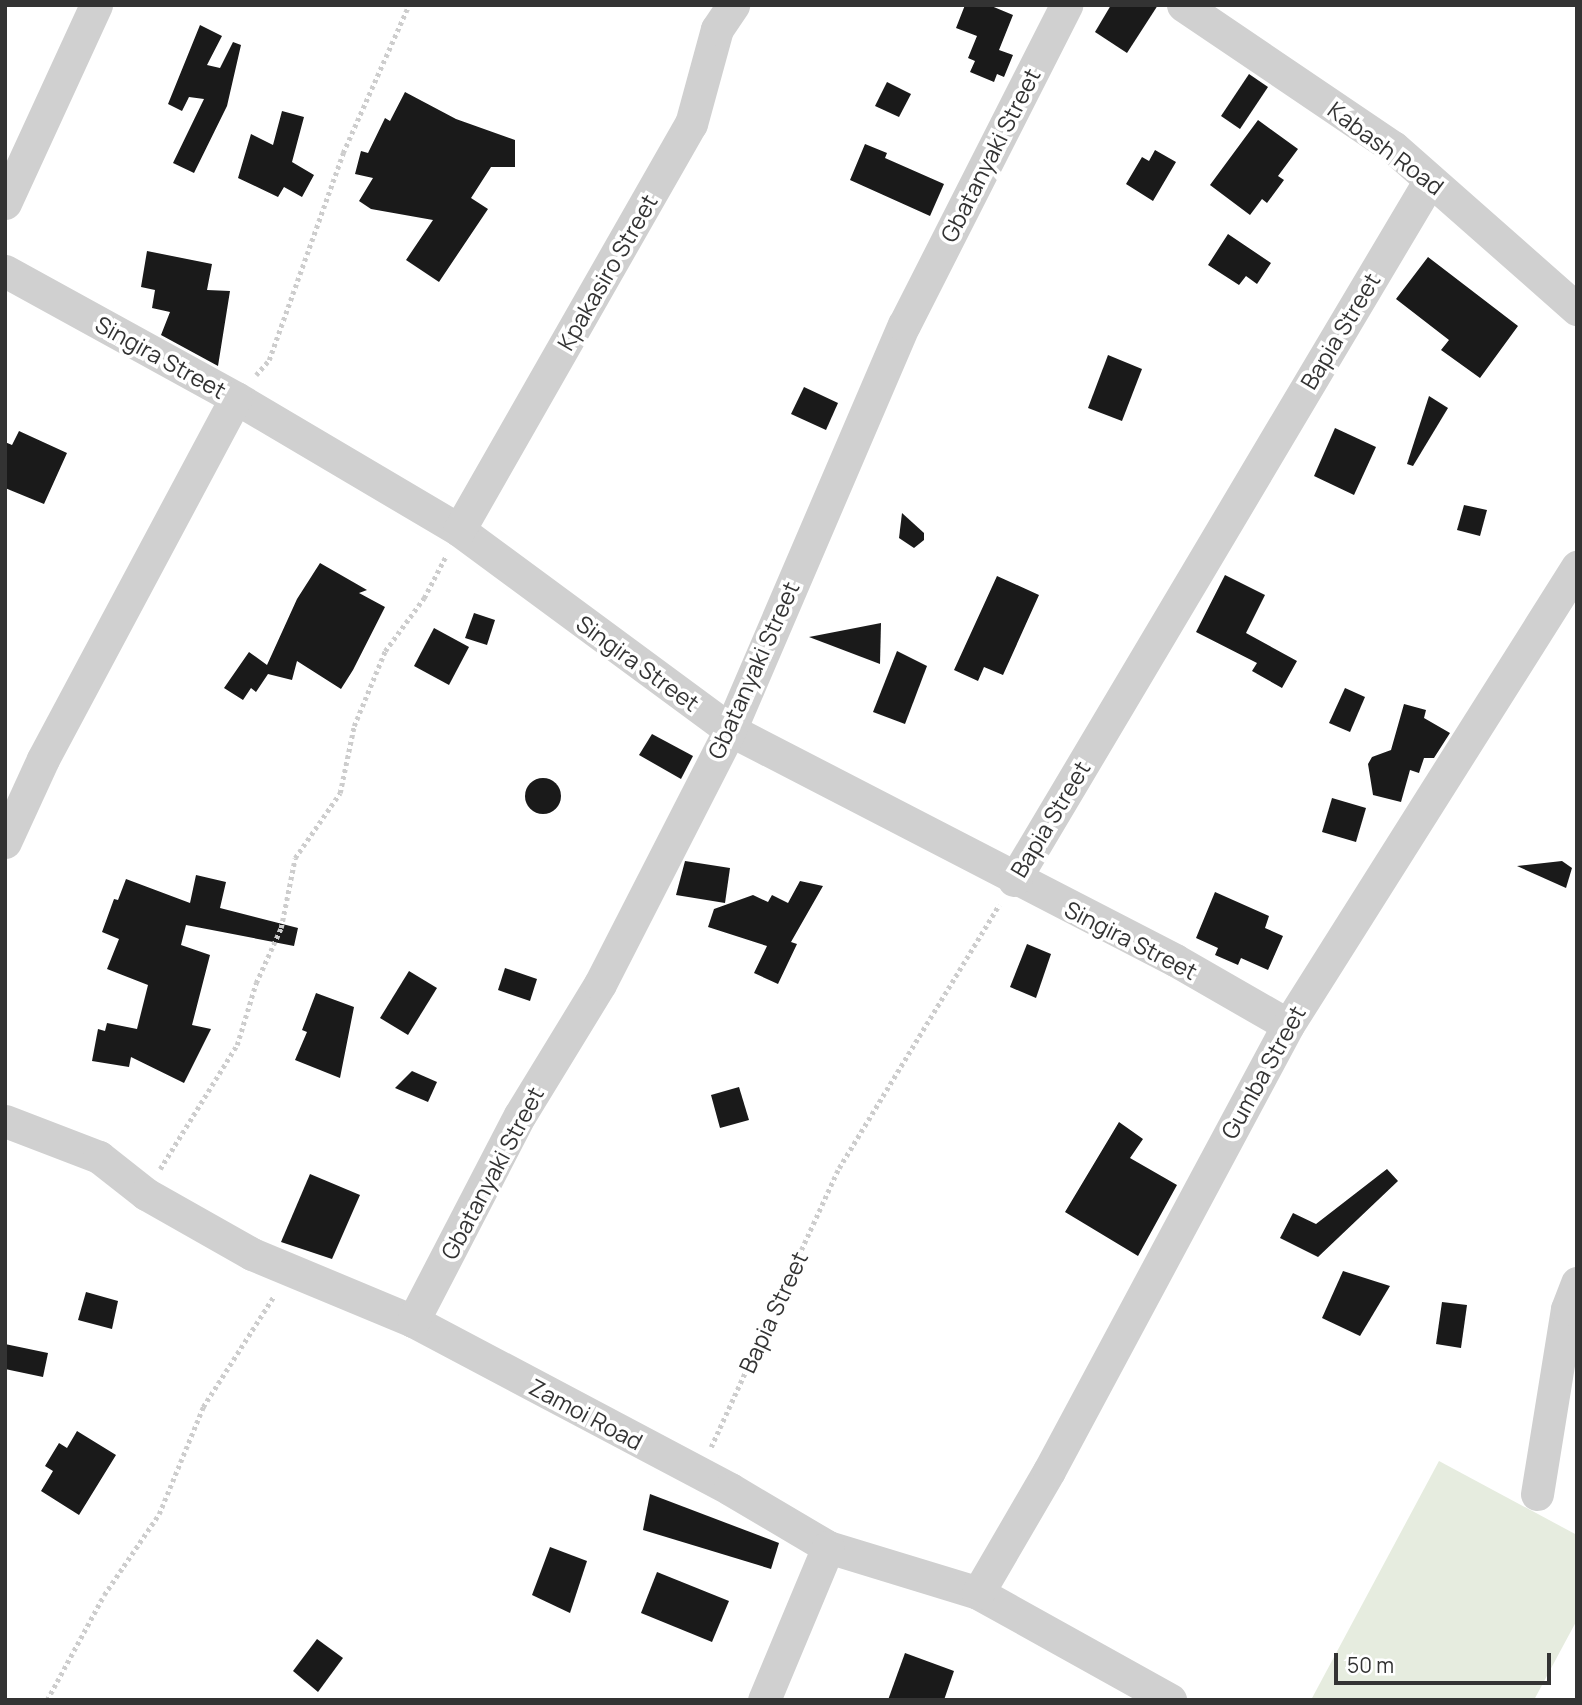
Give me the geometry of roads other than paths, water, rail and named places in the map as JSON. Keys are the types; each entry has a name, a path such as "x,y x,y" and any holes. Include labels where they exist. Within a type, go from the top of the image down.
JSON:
{"street":[{"path":"5,203 96,5"},
{"name":"Kpakasiro Street","path":"459,530 691,124 717,29 733,5"},
{"name":"Gbatanyaki Street","path":"413,1321 520,1115 600,984 730,730 904,325 1066,5"},
{"name":"Kabash Road","path":"1183,5 1393,147 1577,309"},
{"name":"Bapia Street","path":"1014,880 1430,180"},
{"name":"Singira Street","path":"5,271 236,398 459,530 730,730 1014,880 1175,960 1288,1025"},
{"path":"5,842 43,759 236,398"},
{"name":"Gumba Street","path":"978,1593 1049,1471 1288,1025 1577,567"},
{"name":"Zamoi Road","path":"5,1121 99,1157 146,1194 290,1273 413,1321 699,1473 828,1547 978,1593 1170,1700"},
{"path":"1537,1494 1567,1309 1577,1283"},
{"path":"764,1700 828,1547"}]}
